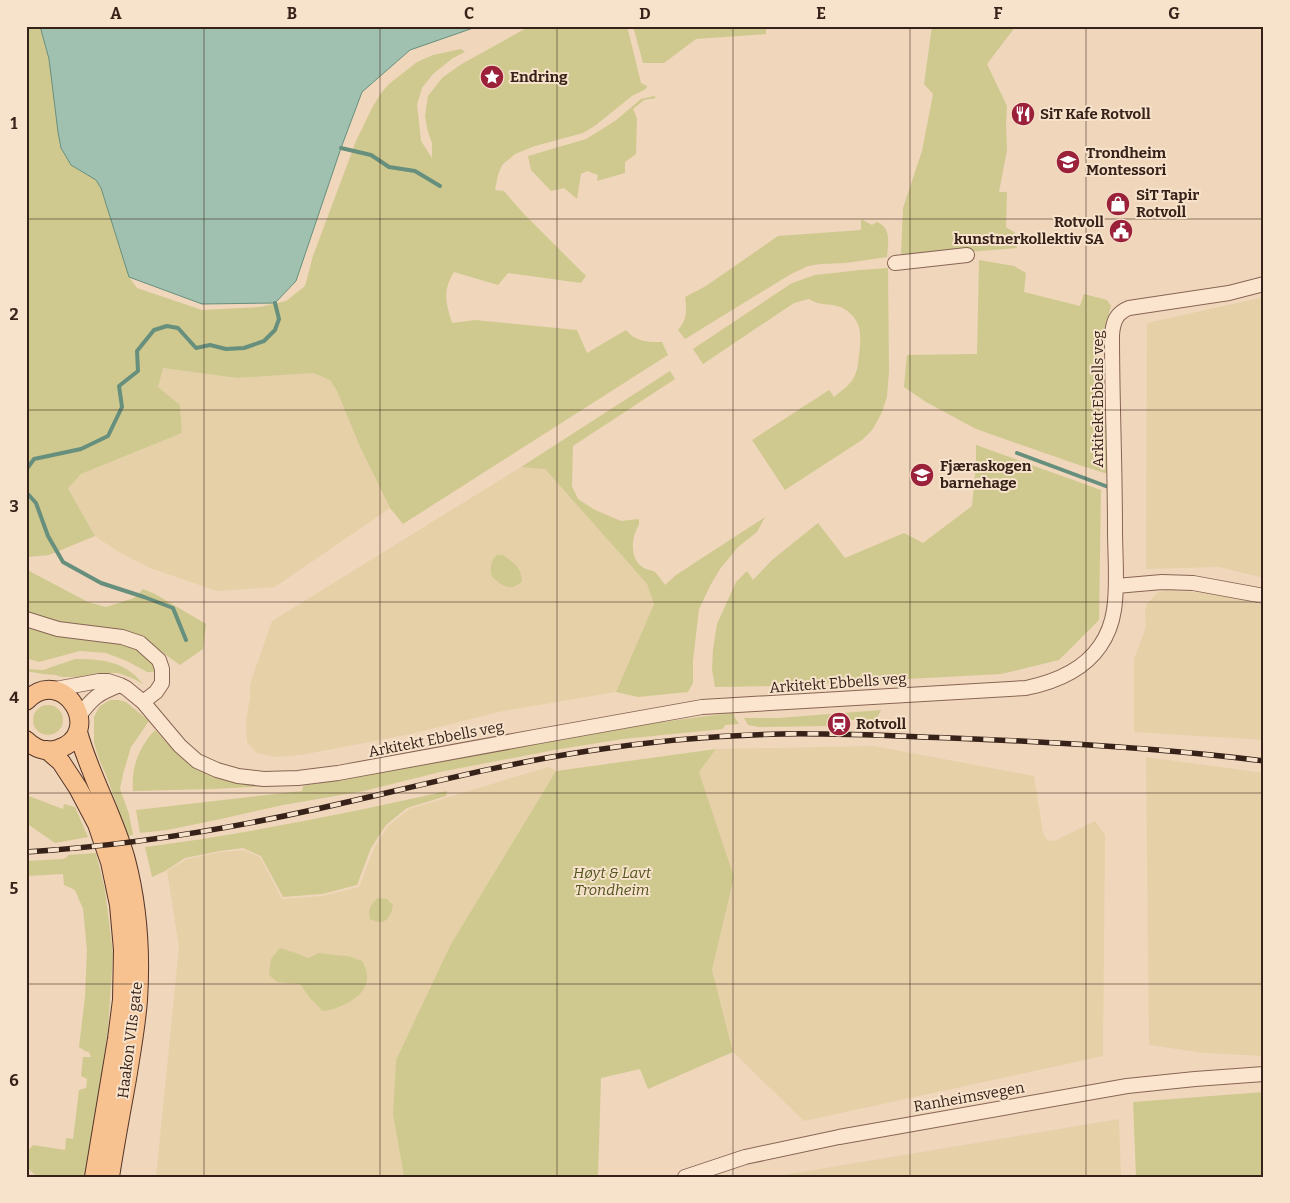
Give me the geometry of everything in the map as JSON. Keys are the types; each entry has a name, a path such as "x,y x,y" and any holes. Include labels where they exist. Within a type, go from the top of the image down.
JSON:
{"main road":[{"name":"Haakon VIIs gate","path":"35,692 58,691 72,700 76,708 82,747 113,820 126,860 135,905 140,952 138,1001 133,1043 110,1177"},
{"path":"47,750 55,750 70,742 78,724"},
{"name":"Haakon VIIs gate","path":"26,740 38,749 47,750 61,762 78,788 97,824 110,862 119,905 123,950 122,1000 94,1177"}],"street":[{"path":"895,263 967,255"},
{"name":"Arkitekt Ebbells veg","path":"35,692 99,681 108,681 120,685 143,702 180,746 197,761 217,770 238,776 264,779 298,778 338,773 702,708 1026,688 1042,684 1076,670 1089,659 1105,638 1114,610 1116,586 1112,336 1114,322 1119,313 1129,308 1229,293 1264,284"},
{"path":"1116,586 1162,582 1193,583 1264,596"},
{"path":"26,618 58,629 122,637 140,643 159,660 162,669 162,683 156,692 143,702"},
{"path":"78,724 90,701 105,690 120,685"},
{"name":"Ranheimsvegen","path":"685,1177 745,1157 878,1130 1126,1086 1264,1074"}],"shaded area":[{"path":"40,26 479,26 410,50 362,92 296,281 275,303 202,304 129,277 101,188 96,180 71,165 61,148 49,59"},
{"path":"1264,297 1264,578 1219,567 1146,569 1147,323"},
{"path":"162,368 237,378 313,373 330,380 339,394 361,449 390,508 275,587 217,591 150,568 117,551 95,536 68,487 81,474 182,433 180,405 158,387"},
{"path":"521,467 544,468 647,584 654,604 616,692 503,711 411,734 301,755 276,757 257,753 247,742 246,721 250,684 272,621"},
{"path":"1167,590 1219,594 1264,605 1264,740 1134,732 1134,659 1146,627 1146,605 1157,593"},
{"path":"874,746 1034,776 1043,833 1047,840 1054,841 1095,821 1105,835 1103,1056 804,1121 733,1052 712,970 734,877 699,772 716,749"},
{"path":"1146,757 1264,773 1264,1056 1205,1053 1149,1045"},
{"path":"548,767 556,771 451,944 396,1060 393,1114 404,1177 156,1177 179,947 167,871 187,859 221,852 244,850 260,857 282,899 322,896 359,887 374,848 388,826 409,809"},
{"path":"1119,1119 1121,1177 772,1177"}],"green space":[{"path":"26,26 40,26 49,59 61,148 71,165 96,180 101,188 129,277 137,288 202,310 260,307 286,301 305,286 313,256 356,141 372,108 389,84 417,62 433,55 461,49 465,52 453,58 433,74 422,88 417,105 421,141 432,158 432,143 425,116 428,96 442,78 460,65 530,26 627,26 641,83 647,86 646,89 632,96 583,133 535,146 515,154 502,165 495,190 504,191 523,213 586,276 581,283 508,273 498,285 454,272 448,285 446,297 452,323 475,320 577,330 587,353 626,330 638,339 662,342 668,355 403,524 390,508 361,449 337,391 330,380 313,373 237,378 163,368 158,387 180,405 182,433 81,474 68,488 95,536 49,555 28,557 26,555"},
{"path":"633,26 766,26 766,34 696,39 664,63 643,63"},
{"path":"932,26 1016,26 987,64 1007,106 1007,150 999,192 1007,192 1006,227 1015,233 1017,248 906,257 901,253 903,208 922,151 933,94 924,84"},
{"path":"654,96 656,98 644,100 633,109 637,118 636,154 625,162 625,173 597,181 598,175 587,171 581,174 577,199 564,188 551,191 531,170 528,156 586,139 615,121 641,99"},
{"path":"861,219 872,225 877,222 885,228 888,237 887,257 808,266 791,274 685,339 678,330 686,315 685,297 706,286 778,236 861,230"},
{"path":"979,260 1014,266 1026,273 1024,292 1080,306 1084,294 1107,300 1111,306 1097,361 1097,404 1107,425 1108,474 976,429 926,402 904,387 907,355 977,354"},
{"path":"888,268 889,371 887,397 882,412 873,429 862,440 785,490 752,440 829,390 834,397 851,381 857,368 860,342 860,330 852,315 842,308 809,299 794,303 703,364 693,349 792,283 815,275"},
{"path":"670,371 675,379 573,446 572,486 578,499 595,510 621,521 639,519 639,525 633,542 636,560 644,568 655,572 665,585 676,575 765,517 757,532 738,547 720,569 699,609 693,661 693,683 688,692 638,697 616,692 654,604 647,584 545,469 521,467"},
{"path":"976,445 1101,490 1099,620 1059,660 1001,674 777,686 715,687 712,670 717,624 736,582 747,571 753,580 772,560 818,523 845,558 904,533 923,543 972,506"},
{"path":"497,555 503,555 517,566 522,582 513,587 506,587 492,577 491,565"},
{"path":"26,568 88,602 106,607 134,598 143,589 155,594 206,624 203,649 180,665 148,642 56,624 26,613"},
{"path":"26,625 128,646 142,653 150,660 153,663 155,672 147,672 127,661 106,653 80,651 39,662 26,658"},
{"path":"75,659 104,661 121,666 129,670 143,684 118,673 62,677 26,671 26,669 43,670"},
{"path":"110,700 126,702 149,721 131,747 120,789 129,814 133,835 128,836 94,743 94,717 100,706"},
{"path":"48,705 59,709 63,720 59,731 48,735 37,731 33,720 37,709"},
{"path":"881,710 869,727 857,721 848,720 831,726 759,727 748,725 744,718 778,718"},
{"path":"734,713 739,724 725,725 723,729 623,739 554,750 440,772 364,791 283,805 167,830 140,833 136,810 302,791 303,786 518,745 626,727"},
{"path":"155,730 169,745 200,770 232,782 272,786 133,791 133,774 137,758 140,750"},
{"name":"Høyt & Lavt Trondheim","path":"716,749 699,772 734,877 712,970 733,1052 648,1089 640,1069 601,1078 598,1177 404,1177 393,1114 396,1060 451,944 556,771"},
{"path":"447,791 446,796 407,808 386,825 371,848 357,885 322,894 283,897 261,856 243,848 185,858 152,877 145,847 297,822"},
{"path":"26,795 63,809 64,804 75,807 88,837 55,843 26,823"},
{"path":"96,853 105,890 113,954 108,1029 84,1177 37,1177 26,1166 26,1153 33,1145 65,1150 66,1138 73,1139 79,1090 86,1088 87,1079 81,1076 83,1057 91,1057 89,1052 79,1047 85,997 87,950 83,909 75,890 64,885 63,874 26,876 26,861 63,859 68,855"},
{"path":"378,898 387,899 393,905 391,914 383,922 370,919 371,905"},
{"path":"280,948 308,958 319,953 348,956 362,961 367,975 364,989 348,1003 323,1011 300,984 277,982 269,975 271,959"},
{"path":"1264,1092 1264,1177 1136,1177 1133,1102"}],"waterway":[{"path":"341,148 371,155 389,167 415,171 440,186"},
{"path":"26,470 34,459 81,449 108,436 122,407 119,386 138,371 137,351 154,330 167,326 178,328 196,348 210,345 226,349 244,348 264,341 275,330 279,319 275,303"},
{"path":"1017,453 1111,488"},
{"path":"26,492 36,503 48,536 63,562 101,583 173,608 186,640"}],"railway":[{"path":"26,852 134,842 206,831 277,818 553,757 636,744 709,737 824,734 990,740 1147,749 1264,761"}],"place":[{"name":"Endring","path":"492,77"},
{"name":"SiT Kafe Rotvoll","path":"1023,114"},
{"name":"Trondheim Montessori","path":"1068,162"},
{"name":"SiT Tapir Rotvoll","path":"1118,204"},
{"name":"Rotvoll kunstnerkollektiv SA","path":"1121,231"},
{"name":"Fjæraskogen barnehage","path":"922,475"},
{"name":"Rotvoll","path":"839,724"}]}
